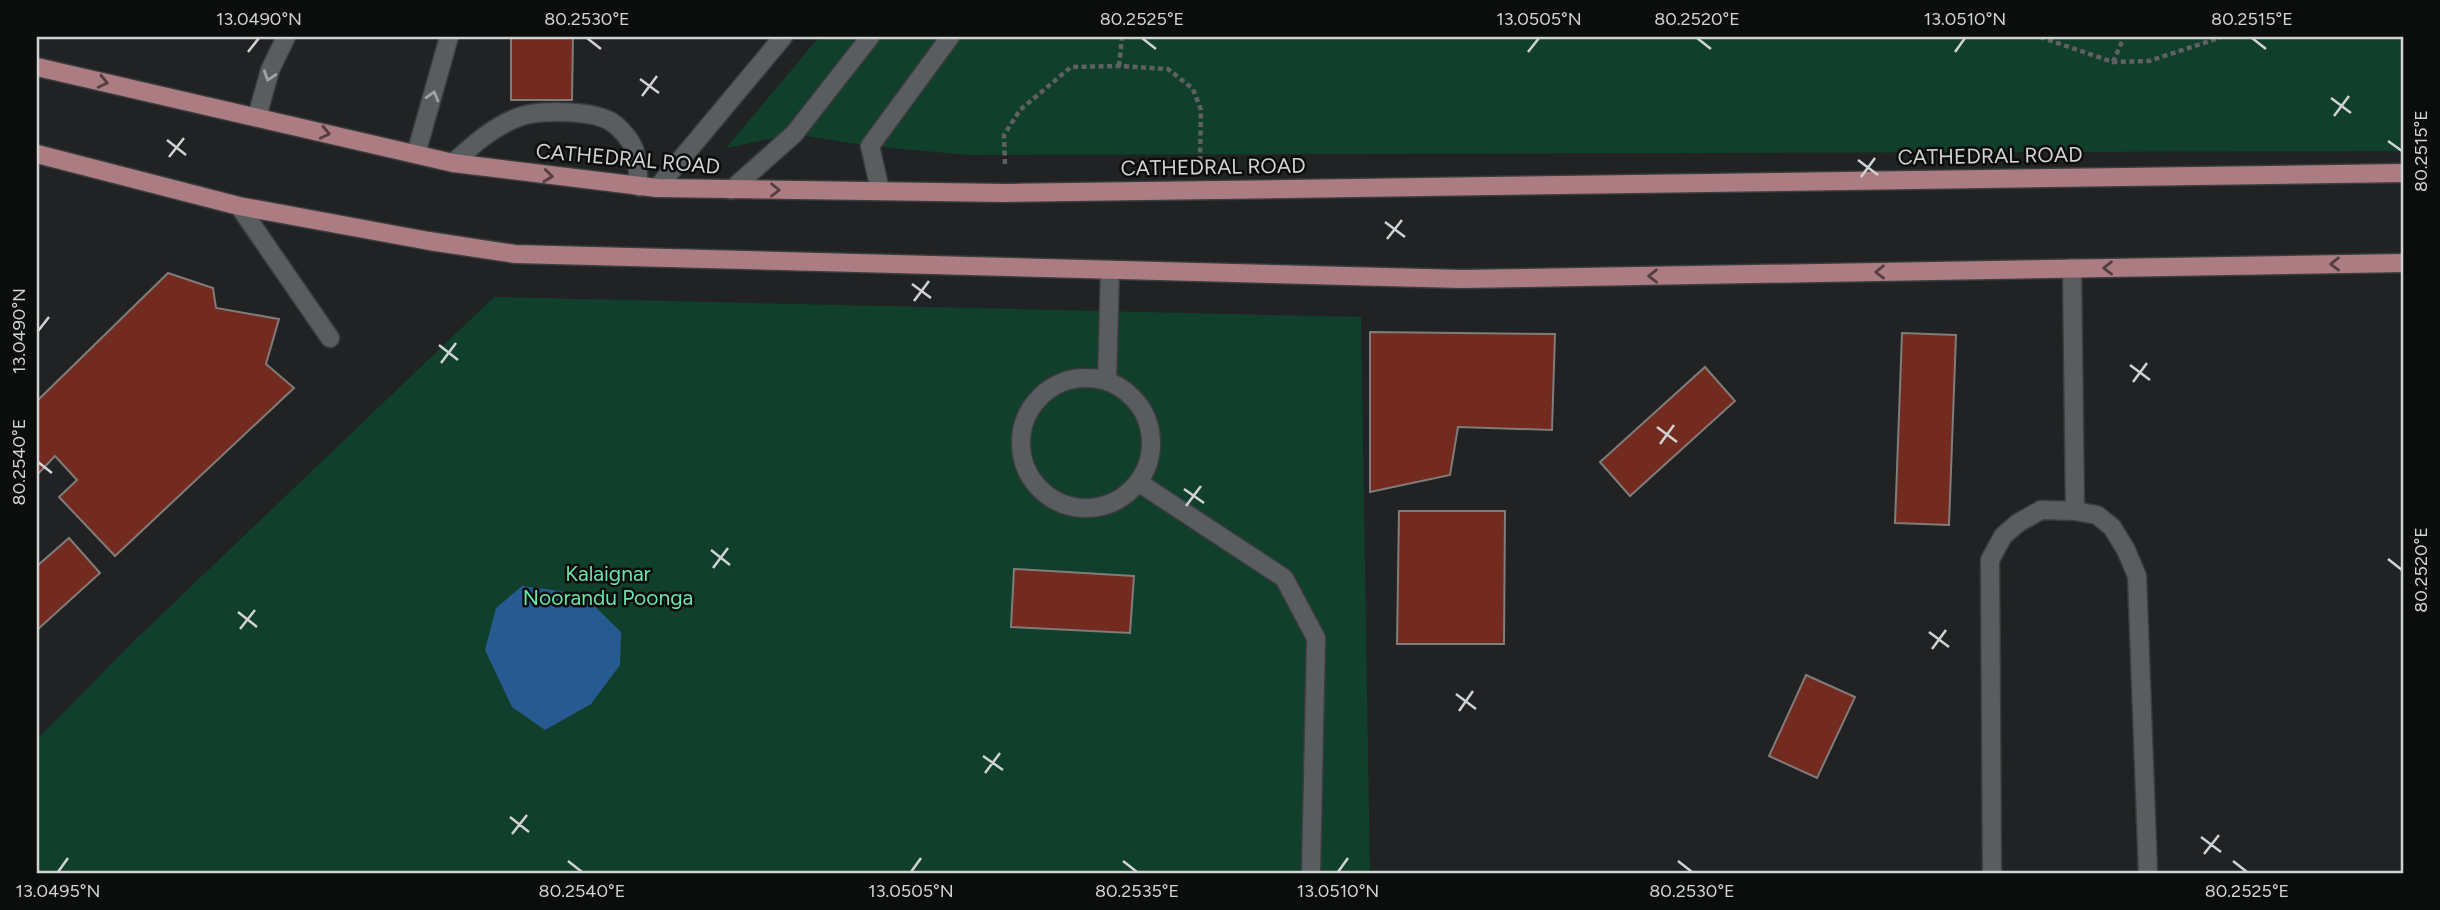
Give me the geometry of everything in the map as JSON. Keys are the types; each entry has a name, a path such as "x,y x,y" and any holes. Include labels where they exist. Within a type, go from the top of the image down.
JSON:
{"main road":[{"name":"CATHEDRAL ROAD","path":"37,67 453,163 648,188 1005,192 2403,173"},
{"path":"37,154 239,206 515,254 1462,279 2403,262"}],"street":[{"path":"257,117 270,70 286,37"},
{"path":"416,154 449,37"},
{"path":"453,163 483,136 517,117 564,112 608,120 621,130 635,150 648,188 783,37"},
{"path":"731,190 794,134 870,37"},
{"path":"880,190 870,146 950,37"},
{"path":"239,206 330,338"},
{"path":"2072,268 2075,511"},
{"path":"1107,381 1110,270"},
{"path":"1087,377 1107,381 1125,391 1140,405 1148,423 1151,443 1147,464 1138,482 1123,496 1104,505 1084,508 1064,505 1046,495 1032,481 1023,462 1021,442 1024,422 1034,404 1048,389 1067,380 1087,377"},
{"path":"1138,482 1284,578 1317,638 1311,873"},
{"path":"1992,873 1990,560 2003,536 2018,523 2041,510 2097,515 2112,527 2137,576 2148,873"}],"path":[{"path":"1119,66 1122,37"},
{"path":"2040,37 2113,62 2149,61 2222,37"},
{"path":"2113,62 2124,37"},
{"path":"1005,192 1004,135 1020,110 1071,67 1119,66 1168,69 1193,89 1201,110 1199,190"}],"green space":[{"path":"819,37 2403,37 2403,151 968,155 870,146 794,134 726,148"},
{"name":"Kalaignar Noorandu Poonga","path":"494,297 1361,317 1370,873 37,873 37,739 137,638"}],"water":[{"path":"522,586 582,594 621,632 620,665 591,704 545,730 512,707 485,650 496,608"}],"building":[{"path":"511,37 573,37 572,100 511,100"},
{"path":"168,273 213,288 216,308 279,319 266,364 294,388 115,556 59,497 77,480 55,456 37,475 37,401"},
{"path":"1370,332 1555,334 1552,430 1458,427 1450,475 1370,492"},
{"path":"1902,333 1956,335 1949,525 1895,523"},
{"path":"1705,367 1735,401 1630,496 1600,462"},
{"path":"1399,511 1505,511 1504,644 1397,644"},
{"path":"69,538 100,573 37,630 37,566"},
{"path":"1014,569 1134,576 1130,633 1011,627"},
{"path":"1806,675 1855,697 1817,778 1769,756"}]}
